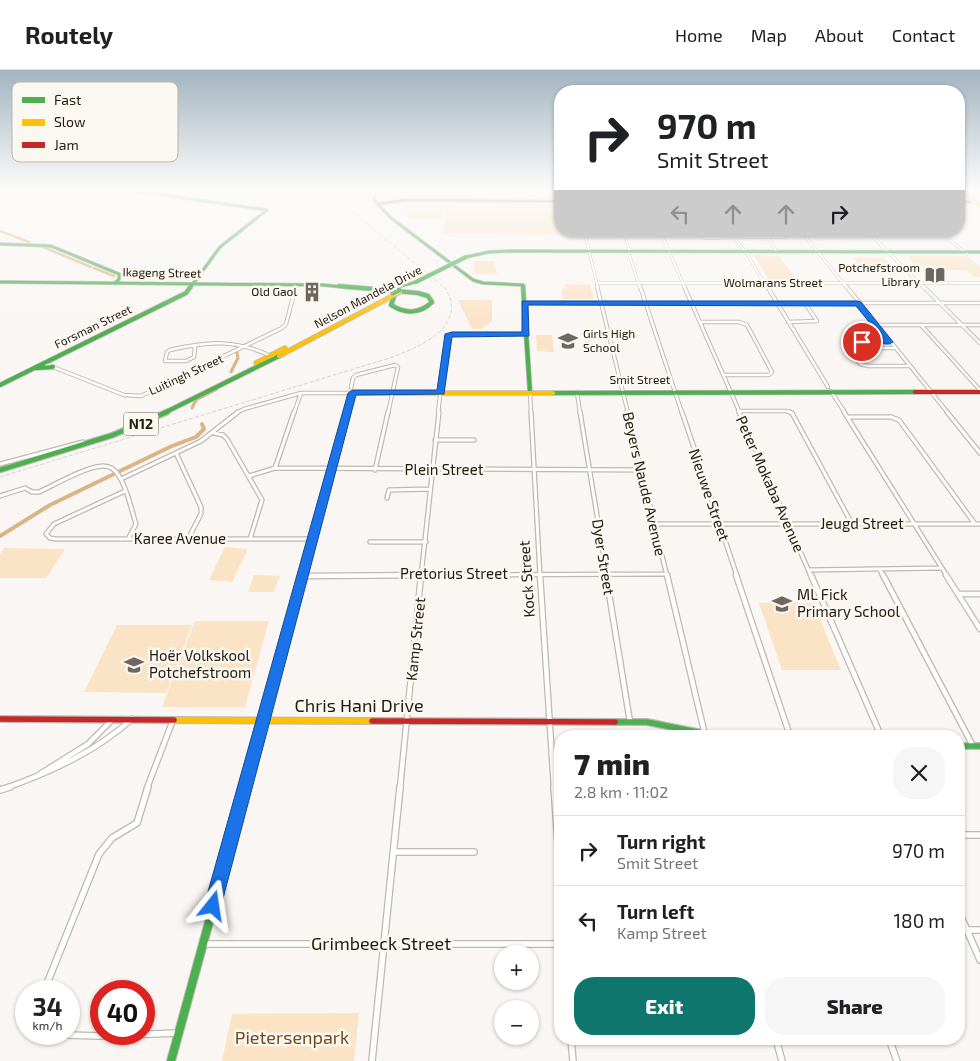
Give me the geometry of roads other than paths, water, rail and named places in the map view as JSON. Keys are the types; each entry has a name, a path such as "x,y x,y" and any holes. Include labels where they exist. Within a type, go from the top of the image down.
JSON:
{"main road":[{"name":"Forsman Street","path":"0,385 186,293 220,247 234,236"},
{"name":"Kock Street","path":"416,236 473,280 483,283 522,284 530,392"},
{"path":"0,244 52,246 119,274 119,278 115,283"},
{"name":"Nelson Mandela Drive","path":"0,467 121,432 467,258 494,252 589,250"},
{"name":"Nelson Mandela Drive","path":"467,258 503,253 589,250 630,253 819,253"},
{"name":"Nelson Mandela Drive","path":"746,253 980,253"},
{"name":"Ikageng Street","path":"0,282 323,285"},
{"path":"323,285 392,288 417,282"},
{"path":"186,293 201,287 216,285"},
{"path":"323,285 421,293 429,297 432,302 430,306 424,309 400,310 392,306 391,303 399,292"},
{"name":"Nelson Mandela Drive","path":"0,467 118,431 153,416 280,350 399,292"},
{"path":"28,371 53,367"},
{"name":"Smit Street","path":"352,390 393,393 830,389 930,392 980,391"},
{"path":"171,1061 352,390"},
{"name":"Chris Hani Drive","path":"0,719 630,722 664,725 684,730"}],"street":[{"name":"Beyers Naude Avenue","path":"586,237 704,730"},
{"name":"Nieuwe Street","path":"625,237 638,283 788,730"},
{"name":"Peter Mokaba Avenue","path":"662,237 878,730"},
{"path":"734,237 784,237"},
{"path":"734,237 765,283 980,629"},
{"path":"766,237 777,252"},
{"path":"806,237 980,453"},
{"path":"873,237 980,343"},
{"path":"945,237 965,253"},
{"path":"910,283 916,280"},
{"name":"Wolmarans Street","path":"596,283 980,284"},
{"name":"Luitingh Street","path":"43,364 124,395 136,397 146,394 247,346 284,326 296,284"},
{"path":"524,303 980,303"},
{"path":"788,322 816,322 818,320 805,303"},
{"path":"700,322 739,322 747,325 772,372 769,375 723,375"},
{"path":"876,325 980,325"},
{"path":"921,325 980,391"},
{"name":"Kamp Street","path":"372,1061 447,337 452,334 526,334"},
{"path":"889,342 849,342 844,344 860,364 868,366 910,366"},
{"path":"195,347 194,357 190,360 165,361 168,351 195,347 234,343 247,346 269,356"},
{"path":"854,348 895,348"},
{"path":"352,390 353,378 356,375 389,365 397,365 393,393 376,470"},
{"name":"Smit Street","path":"121,479 214,433 240,411 301,393 352,390"},
{"name":"Kock Street","path":"530,392 533,470 554,782"},
{"name":"Dyer Street","path":"577,392 630,722"},
{"path":"275,468 301,393"},
{"path":"738,411 786,411 792,413 852,524"},
{"path":"847,417 891,417 899,420 978,524"},
{"path":"214,433 223,435 228,439 262,503 250,539"},
{"path":"435,440 474,440"},
{"path":"176,453 201,507 201,514 188,539"},
{"path":"0,496 25,488 32,492 39,492 101,465 110,466 121,479 136,524 128,539"},
{"name":"Plein Street","path":"248,476 275,468 642,470"},
{"path":"387,498 389,490 430,489"},
{"name":"Karee Avenue","path":"125,491 54,524 46,534 48,537 56,539 312,539"},
{"name":"Jeugd Street","path":"654,524 978,524"},
{"path":"370,542 426,542"},
{"path":"808,570 941,568"},
{"path":"880,570 977,746"},
{"name":"Pretorius Street","path":"302,576 666,574"},
{"path":"958,594 980,594"},
{"path":"30,780 89,742 107,727 112,719"},
{"path":"0,790 30,780 81,758 109,740 132,719"},
{"path":"48,980 100,854 112,838 137,823 148,785 173,720"},
{"path":"965,835 980,835"},
{"path":"394,852 474,852"},
{"path":"965,926 980,960"},
{"path":"967,930 980,930"},
{"name":"Grimbeeck Street","path":"202,944 554,944"},
{"path":"80,1035 178,1033"},
{"path":"572,1045 573,1061"},
{"path":"778,1045 782,1061"},
{"path":"891,1045 897,1061"}],"waterway":[{"path":"14,236 29,242"},
{"path":"43,247 91,267"},
{"path":"94,268 114,276"},
{"path":"231,372 238,358 237,353"},
{"path":"192,408 196,400 217,389"},
{"path":"120,471 172,446 196,437 204,429 202,424"},
{"path":"0,536 50,505 114,474"}],"railway":[{"path":"0,477 393,357 432,338 441,331 451,313 450,296 445,288 382,236"}],"place":[{"name":"Potchefstroom Library","path":"935,275"},
{"name":"Old Gaol","path":"312,292"},
{"name":"Girls High School","path":"568,341"},
{"name":"ML Fick Primary School","path":"782,604"},
{"name":"Hoër Volkskool Potchefstroom","path":"134,665"}],"park label":[{"name":"Pietersenpark","path":"292,1038"}]}
